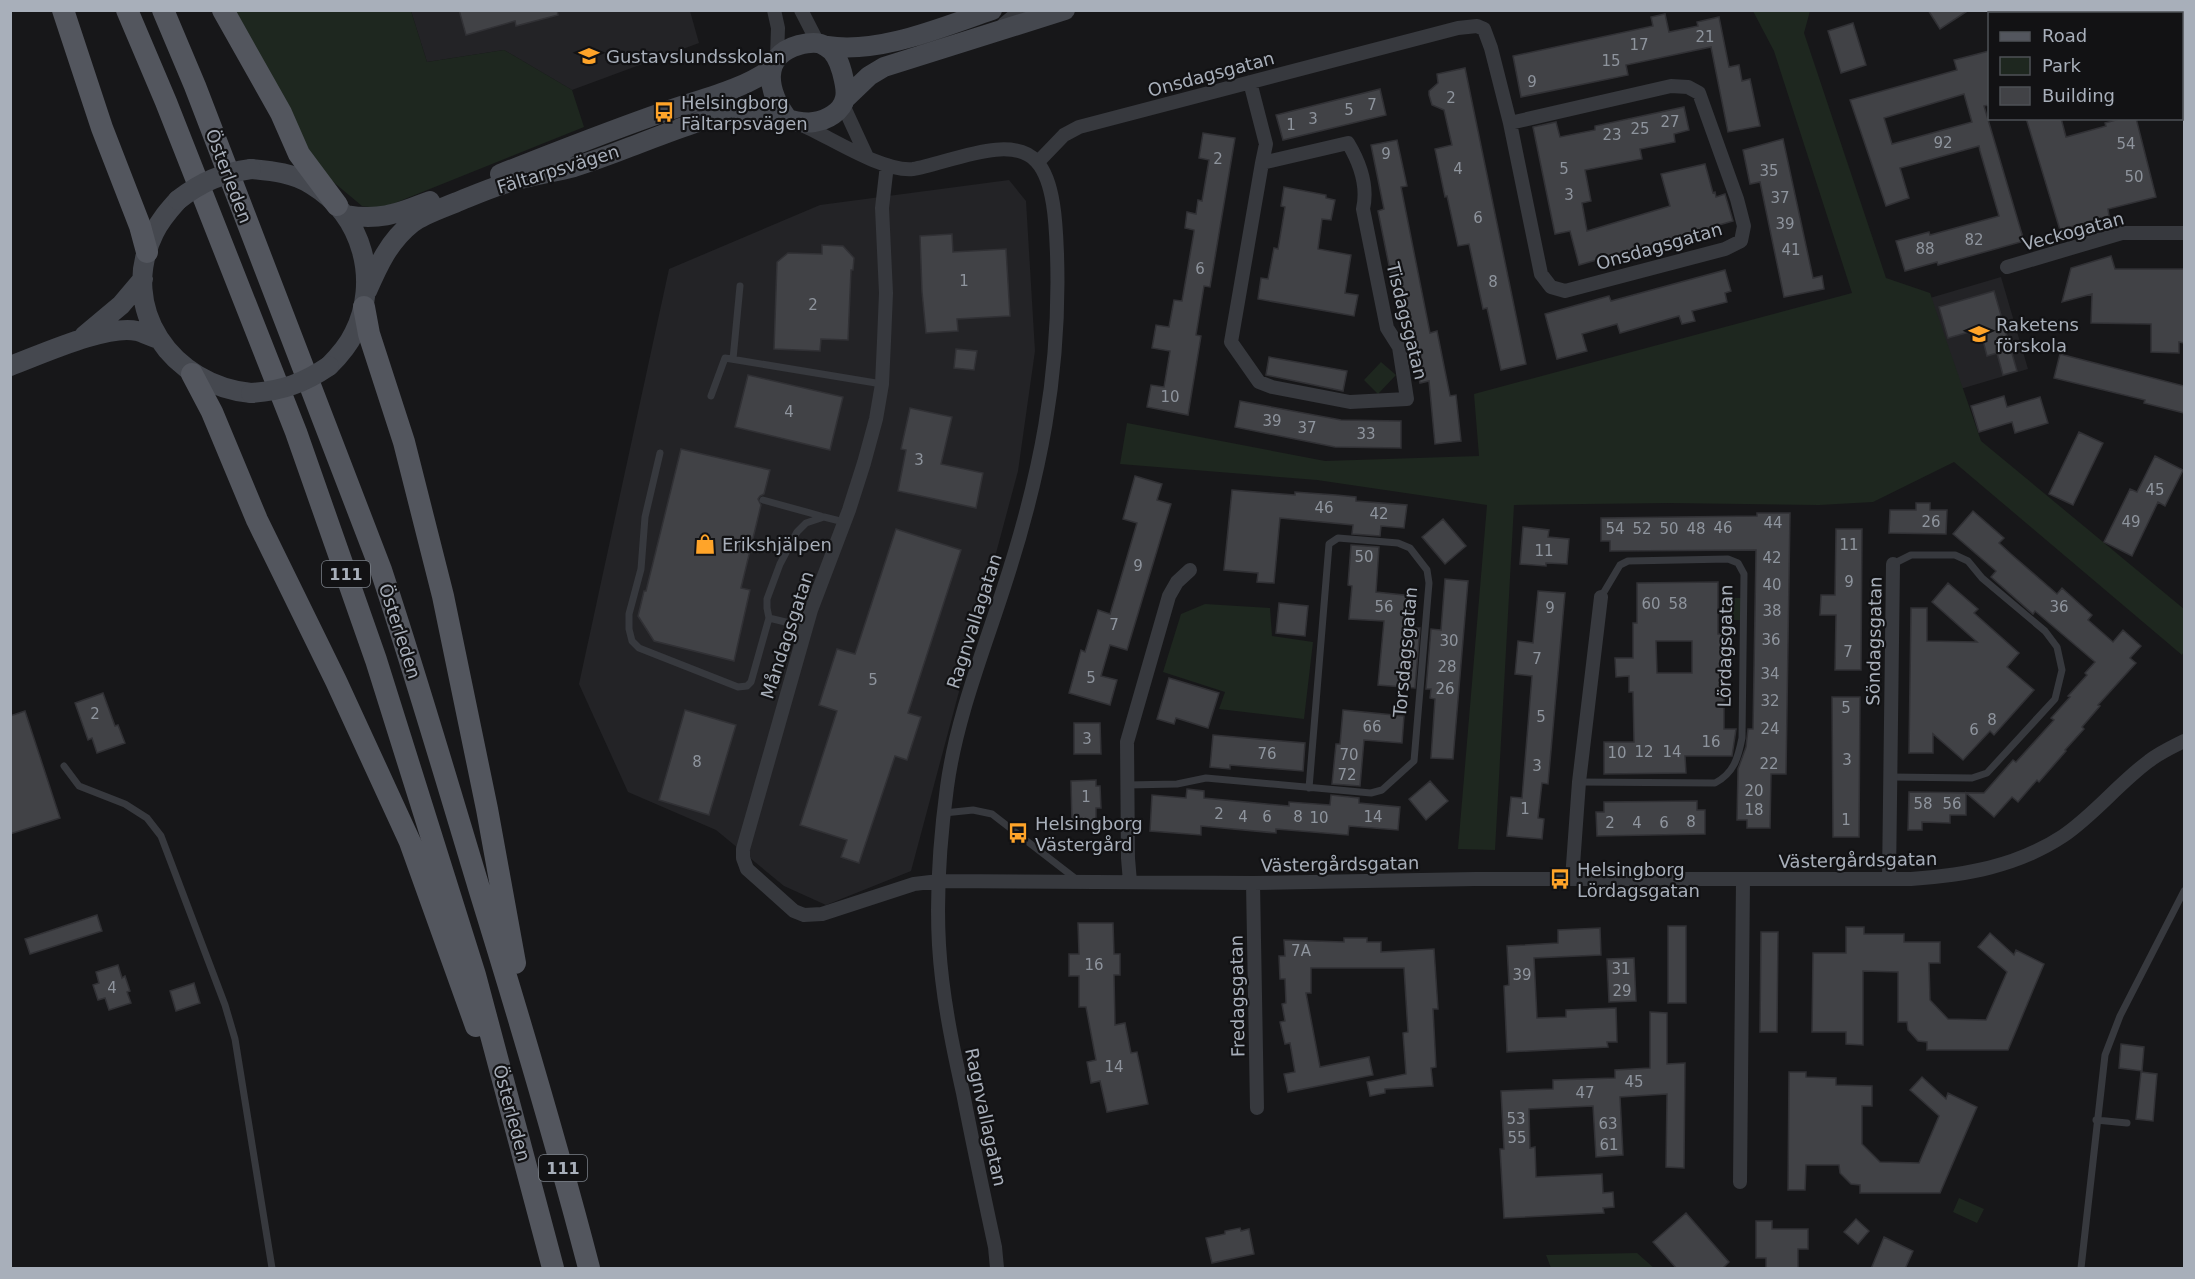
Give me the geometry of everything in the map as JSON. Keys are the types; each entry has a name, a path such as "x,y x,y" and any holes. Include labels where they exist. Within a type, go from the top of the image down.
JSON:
{"main road":[{"path":"63,10 102,128 140,226 147,252"},
{"name":"Österleden","path":"127,10 166,102 296,432 376,660 475,975 553,1269"},
{"name":"Österleden","path":"163,10 195,86 381,570 534,1067 590,1269"},
{"path":"223,10 265,82 299,154 359,238 366,264 365,299 369,334 404,442 443,596 487,809 534,1067"},
{"path":"992,10 920,36 864,47 822,45 790,48 774,63 773,93 792,120 823,120 831,116 857,85 884,67 1065,10"},
{"path":"822,45 833,52 841,67 844,101"},
{"name":"Fältarpsvägen","path":"341,210 368,219 406,210 664,112 732,89 760,76 774,63"},
{"name":"Fältarpsvägen","path":"159,339 174,358 192,374 220,388 251,393 272,392 293,387 329,366 342,352 353,336 380,260 413,222 504,184 577,166 721,115 758,113 792,120"},
{"path":"159,339 144,300 143,279 147,252 164,215 194,187 231,172 250,169 282,173 312,184 341,210"},
{"path":"78,340 121,305 143,279"},
{"path":"10,366 78,340 118,330 135,330 159,339"},
{"path":"192,374 212,412 257,520 336,681 410,842 522,1151"}],"street":[{"path":"774,10 778,28 774,63"},
{"path":"801,10 804,20 822,45"},
{"path":"989,33 1015,17 1021,10"},
{"name":"Onsdagsgatan","path":"1038,162 1064,135 1079,127 1458,28 1477,26 1484,29 1487,36 1510,123 1541,274 1551,287 1565,291 1725,249 1741,241 1744,226 1737,199 1699,93 1688,87 1671,86 1510,123"},
{"name":"Tisdagsgatan","path":"1250,82 1266,144 1262,163 1231,342 1259,382 1272,387 1350,402 1407,399 1399,347 1387,327 1363,209 1366,196 1362,177 1357,158 1348,143 1262,163"},
{"path":"844,101 867,157"},
{"path":"792,120 867,157 901,170 1010,148 1022,151 1038,162"},
{"name":"Ragnvallagatan","path":"997,1269 995,1247 944,995 939,944 939,881 947,783 980,658 1022,529 1036,478 1049,413 1058,312 1057,242 1052,199 1038,162"},
{"name":"Måndagsgatan","path":"887,165 882,208 886,293 882,384 876,419 864,463 806,627 745,839 743,854 747,869 794,911 804,915 822,914 914,884 939,881"},
{"name":"Veckogatan","path":"2007,267 2122,233 2184,233"},
{"name":"Söndagsgatan","path":"1889,879 1893,564"},
{"path":"1130,882 1127,742 1169,596 1177,582 1190,570"},
{"name":"Lördagsgatan","path":"1572,879 1579,782 1600,597"},
{"name":"Västergårdsgatan","path":"939,881 1253,883 1475,879 1911,879 1947,876 1994,867 2023,858 2064,835 2149,760 2184,741"},
{"path":"1740,1182 1743,880"},
{"name":"Fredagsgatan","path":"1253,883 1257,1108"}],"lane":[{"path":"733,359 740,286"},
{"path":"711,396 725,358 882,384"},
{"path":"660,453 645,518 641,569 629,614 628,629 632,641 639,648 738,687 747,686 751,682 769,618 767,599 788,549 797,532 806,523 824,517"},
{"path":"763,500 844,522"},
{"name":"Torsdagsgatan","path":"1127,786 1177,784 1206,778 1309,788 1371,793 1382,790 1414,761 1429,583 1427,570 1410,548 1398,543 1338,538 1329,544 1309,788"},
{"name":"Söndagsgatan","path":"1891,777 1972,778 1987,773 2055,699 2062,670 2057,647 2045,631 1983,578 1968,561 1955,555 1911,555 1893,564"},
{"name":"Lördagsgatan","path":"1579,782 1715,783 1725,778 1737,761 1742,738 1744,574 1738,563 1728,559 1628,561 1620,565 1600,597"},
{"path":"769,618 806,627"},
{"path":"64,766 79,786 125,804 147,818 161,836 225,1005 235,1039 272,1269"},
{"path":"944,813 973,810 992,814 1081,882"},
{"path":"2081,1269 2102,1068 2120,1016 2184,891"},
{"path":"2096,1120 2127,1123"}],"shaded area":[{"name":"Gustavslundsskolan","path":"411,11 690,11 699,43 572,90 504,50 427,62"},
{"path":"1009,180 1026,201 1035,351 1018,471 911,871 826,905 784,886 716,830 628,792 579,684 669,269 820,205"},
{"name":"Raketens förskola","path":"2001,277 2028,369 1957,390 1930,298"}],"green space":[{"path":"234,11 411,11 427,62 504,50 572,90 584,127 380,209 362,206 319,170"},
{"path":"1753,11 1810,11 1804,33 1886,278 1930,293 1981,441 2184,609 2184,651 2182,655 1954,462 1873,502 1819,505 1669,503 1514,505 1495,850 1458,849 1487,505 1317,480 1120,464 1127,423 1325,461 1479,456 1474,394 1852,293 1774,51"},
{"path":"1381,362 1396,375 1378,394 1364,380"},
{"path":"1726,598 1741,598 1741,620 1727,620"},
{"path":"1205,604 1270,608 1272,636 1313,642 1304,719 1219,709 1225,692 1163,672 1181,614"},
{"path":"1959,1198 1984,1209 1977,1223 1953,1212"},
{"path":"1637,1253 1654,1268 1551,1268 1546,1255"}],"building":[{"path":"459,10 557,10 558,15 516,26 515,21 466,35"},
{"path":"1928,10 1969,10 1940,29"},
{"path":"1665,14 1669,32 1698,26 1697,22 1719,17 1729,67 1739,65 1742,81 1750,79 1760,126 1728,132 1711,47 1626,65 1628,75 1521,97 1513,56 1653,26 1651,17"},
{"path":"1853,23 1866,65 1841,73 1828,31"},
{"path":"1988,51 1988,105 1984,106 2024,241 1938,265 1937,262 1905,271 1896,241 1929,232 1930,235 1999,216 1979,146 1900,168 1909,198 1886,206 1850,100 1957,70 1954,60","holes":["1964,94 1972,122 1892,144 1884,118"]},
{"path":"1465,68 1526,364 1501,370 1487,308 1483,309 1469,244 1458,246 1435,149 1452,145 1444,110 1432,105 1429,91 1438,83 1437,74"},
{"path":"1380,89 1386,115 1283,140 1276,115"},
{"path":"1684,107 1689,130 1674,134 1675,142 1640,149 1642,159 1585,170 1591,201 1582,203 1587,231 1670,206 1661,174 1705,164 1713,193 1715,192 1716,197 1725,194 1733,221 1579,265 1570,231 1555,234 1533,127 1556,122 1560,137 1595,130 1595,126"},
{"path":"2027,120 2062,120 2066,137 2106,126 2105,123 2116,120 2137,120 2156,197 2108,209 2109,216 2060,230"},
{"path":"1203,133 1235,138 1210,287 1204,286 1196,335 1201,336 1188,415 1147,407 1151,385 1164,387 1170,351 1152,348 1156,325 1169,327 1174,300 1182,301 1194,232 1194,230 1185,228 1187,212 1196,214 1198,200 1202,201 1209,160 1199,158"},
{"path":"1783,139 1813,278 1822,276 1824,289 1784,297 1760,182 1750,184 1743,150"},
{"path":"1397,140 1407,186 1401,187 1430,333 1437,331 1450,396 1456,395 1461,441 1435,444 1429,381 1420,383 1407,318 1400,320 1378,211 1384,209 1371,145"},
{"path":"1284,187 1326,195 1326,198 1335,200 1331,220 1322,219 1318,249 1351,255 1345,293 1358,295 1354,316 1258,299 1261,278 1268,279 1274,248 1278,249 1285,207 1281,206"},
{"path":"952,234 953,252 1006,249 1010,316 957,319 958,331 926,333 920,236"},
{"path":"822,245 843,246 854,258 853,270 851,270 848,340 821,339 820,351 774,349 777,262 788,253 822,254"},
{"path":"2111,256 2115,269 2184,269 2184,343 2179,342 2179,353 2151,352 2151,324 2091,323 2092,294 2062,302 2071,268"},
{"path":"1725,270 1731,291 1725,293 1727,302 1692,311 1695,321 1682,324 1679,316 1620,333 1617,324 1582,334 1587,351 1557,359 1545,314 1609,296 1611,301"},
{"path":"1994,291 2017,371 2003,375 1997,353 1987,356 1980,329 1948,338 1939,307"},
{"path":"956,349 977,351 974,370 954,368"},
{"path":"2060,354 2184,386 2184,413 2144,403 2145,400 2054,378"},
{"path":"1269,357 1347,371 1343,391 1266,375"},
{"path":"748,375 843,397 830,450 735,427"},
{"path":"2004,396 2007,407 2040,397 2048,423 2015,433 2012,422 1979,432 1971,406"},
{"path":"1240,401 1341,420 1401,421 1401,448 1335,447 1235,427"},
{"path":"910,408 952,417 941,464 983,473 976,508 898,491 906,450 901,449"},
{"path":"2079,432 2103,443 2073,505 2049,494"},
{"name":"Erikshjälpen","path":"681,449 770,470 764,494 758,499 761,505 741,588 750,590 734,661 654,641 638,616"},
{"path":"2155,456 2183,470 2165,506 2158,502 2132,556 2104,542 2130,489 2137,492"},
{"path":"1135,476 1162,484 1157,500 1171,504 1127,650 1110,645 1101,676 1117,680 1110,705 1069,693 1081,650 1085,652 1098,610 1110,614 1117,591 1137,523 1123,519"},
{"path":"1232,490 1295,495 1295,492 1336,495 1356,497 1356,501 1407,505 1404,528 1381,526 1380,536 1352,534 1353,525 1280,518 1274,583 1257,582 1258,573 1224,570"},
{"path":"1916,503 1930,503 1930,510 1947,510 1946,534 1889,533 1890,510 1916,510"},
{"path":"1973,511 2004,538 1999,543 2057,594 2062,588 2092,615 2088,620 2113,642 2123,630 2141,646 2130,658 2136,663 2098,705 2100,706 2082,727 2084,729 2039,782 2037,780 2018,802 2012,797 1994,817 1966,793 1966,815 1950,815 1950,823 1922,822 1922,830 1908,830 1909,792 1984,793 2013,760 2016,762 2054,720 2051,718 2070,697 2068,696 2087,675 2085,673 2095,662 2035,611 2033,614 1991,577 1996,571 1953,534"},
{"path":"1757,513 1790,513 1786,774 1771,774 1770,828 1747,828 1747,820 1737,820 1738,769 1746,747 1748,729 1753,729 1756,550 1610,551 1610,541 1601,541 1601,518 1757,516"},
{"path":"1443,519 1466,546 1445,564 1422,537"},
{"path":"1523,527 1549,530 1548,537 1569,539 1567,564 1546,563 1546,566 1520,564"},
{"path":"896,529 961,550 908,713 921,717 907,760 895,756 859,863 841,857 847,840 800,825 837,711 819,705 837,649 855,654"},
{"path":"1836,529 1862,529 1861,670 1835,670 1836,615 1820,615 1821,595 1835,595"},
{"path":"1351,545 1379,547 1376,592 1413,596 1410,628 1420,628 1415,688 1378,685 1384,621 1349,619 1352,586 1348,585"},
{"path":"1445,579 1468,581 1453,759 1431,758 1435,699 1430,698 1431,689 1426,689 1431,629 1441,630"},
{"path":"1718,582 1718,634 1724,634 1724,729 1736,729 1732,756 1685,756 1686,773 1604,774 1604,742 1634,742 1633,692 1629,692 1629,676 1616,677 1615,658 1633,658 1633,623 1637,623 1637,583","holes":["1656,641 1692,641 1692,673 1657,673"]},
{"path":"1948,583 1978,609 1974,613 2019,653 2007,667 2034,690 1994,735 1990,731 1963,760 1933,734 1933,753 1909,753 1911,608 1927,608 1927,641 1977,642 1932,602"},
{"path":"1538,591 1565,593 1548,784 1542,783 1538,818 1544,819 1542,839 1507,836 1511,797 1522,798 1532,676 1515,674 1518,641 1533,643"},
{"path":"1279,603 1308,606 1305,636 1276,633"},
{"path":"1169,678 1219,693 1208,728 1176,718 1174,724 1157,719"},
{"path":"103,693 115,726 118,725 125,743 97,753 92,738 88,740 75,703"},
{"path":"1832,697 1860,697 1859,837 1833,837"},
{"path":"685,710 736,725 709,815 659,800"},
{"path":"1343,710 1404,716 1402,743 1364,740 1360,786 1332,784 1336,744 1340,744"},
{"path":"25,711 60,818 10,834 10,716"},
{"path":"1074,723 1100,723 1101,754 1074,754"},
{"path":"1213,735 1305,743 1303,771 1230,765 1230,769 1210,767"},
{"path":"1096,780 1096,786 1100,786 1101,808 1096,808 1096,826 1072,826 1071,781"},
{"path":"1430,781 1448,801 1426,820 1409,799"},
{"path":"1187,789 1204,791 1204,798 1289,806 1289,802 1330,805 1331,795 1359,798 1359,803 1400,807 1398,830 1349,826 1348,835 1276,829 1276,833 1201,826 1201,835 1150,831 1152,795 1186,798"},
{"path":"1697,801 1697,810 1705,810 1705,834 1597,836 1596,812 1604,812 1604,802"},
{"path":"97,915 102,931 30,954 25,939"},
{"path":"1078,923 1113,923 1114,954 1120,954 1120,975 1114,975 1115,1025 1125,1023 1131,1053 1137,1052 1148,1104 1107,1112 1100,1081 1091,1083 1087,1062 1096,1060 1086,1007 1079,1007 1079,976 1069,976 1069,954 1079,954"},
{"path":"1668,926 1686,926 1686,1003 1668,1003"},
{"path":"1846,927 1864,927 1864,934 1904,934 1904,942 1940,942 1940,963 1929,963 1930,1000 1948,1019 1986,1020 2007,972 1978,947 1990,933 2014,955 2016,950 2044,964 2008,1050 1927,1050 1927,1042 1918,1041 1908,1030 1907,1022 1898,1022 1898,972 1863,971 1863,1045 1846,1044 1846,1032 1812,1032 1813,953 1846,953"},
{"path":"1600,928 1601,955 1534,958 1537,1018 1566,1017 1566,1010 1616,1008 1617,1042 1607,1042 1608,1047 1507,1052 1504,986 1509,985 1507,946 1558,943 1558,930"},
{"path":"1761,932 1778,932 1777,1032 1760,1032"},
{"path":"1344,938 1367,938 1367,942 1381,942 1381,952 1434,949 1438,1009 1433,1009 1436,1067 1431,1068 1433,1086 1385,1089 1385,1093 1370,1096 1367,1082 1406,1074 1403,1033 1408,1032 1404,968 1311,968 1311,993 1306,993 1320,1067 1369,1057 1373,1075 1288,1092 1284,1074 1295,1072 1290,1043 1285,1044 1280,1022 1285,1021 1282,1004 1286,1003 1285,979 1280,979 1279,956 1285,956 1284,940 1344,942"},
{"path":"1634,958 1636,1001 1609,1002 1607,959"},
{"path":"118,965 122,978 125,976 131,1003 109,1010 105,998 98,1000 93,985 99,983 96,972"},
{"path":"194,983 200,1003 176,1011 170,991"},
{"path":"1650,1012 1667,1013 1667,1064 1685,1063 1684,1168 1666,1167 1667,1094 1620,1097 1623,1155 1596,1157 1593,1106 1529,1109 1530,1148 1535,1147 1536,1177 1602,1174 1603,1193 1613,1192 1614,1207 1603,1208 1604,1213 1504,1218 1500,1149 1504,1149 1501,1091 1553,1089 1553,1080 1615,1078 1615,1070 1650,1068"},
{"path":"2121,1044 2144,1047 2142,1071 2119,1068"},
{"path":"1789,1072 1806,1072 1806,1077 1836,1078 1836,1085 1872,1086 1872,1106 1862,1106 1862,1144 1880,1162 1919,1163 1939,1116 1910,1090 1922,1077 1946,1099 1948,1093 1977,1107 1940,1193 1860,1193 1860,1185 1851,1184 1840,1173 1839,1165 1806,1165 1805,1190 1788,1190"},
{"path":"2141,1072 2157,1074 2153,1121 2136,1119"},
{"path":"1686,1213 1729,1262 1722,1269 1677,1269 1653,1242"},
{"path":"1856,1219 1869,1231 1858,1244 1844,1232"},
{"path":"1756,1221 1772,1221 1772,1229 1808,1229 1808,1249 1798,1249 1798,1269 1766,1269 1766,1258 1756,1258"},
{"path":"1240,1228 1241,1231 1249,1229 1254,1254 1212,1263 1206,1238"},
{"path":"1884,1237 1913,1251 1905,1269 1871,1269"}],"place":[{"name":"Gustavslundsskolan","path":"589,56"},
{"name":"Helsingborg Fältarpsvägen","path":"664,112"},
{"name":"Raketens förskola","path":"1979,334"},
{"name":"Erikshjälpen","path":"705,544"},
{"name":"Helsingborg Västergård","path":"1018,833"},
{"name":"Helsingborg Lördagsgatan","path":"1560,879"}]}
